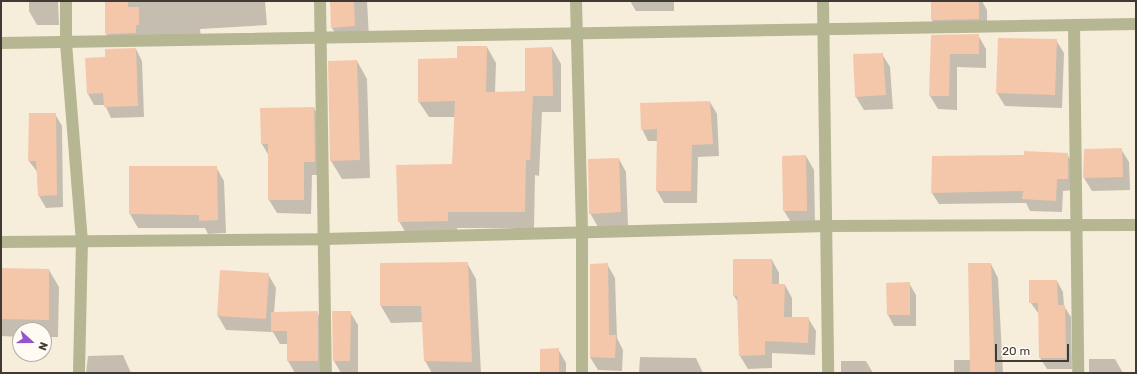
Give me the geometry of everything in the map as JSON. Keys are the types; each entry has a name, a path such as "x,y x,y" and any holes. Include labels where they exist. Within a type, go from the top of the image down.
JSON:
{"street":[{"path":"66,1 66,43 82,240 79,373"},
{"path":"320,1 326,373"},
{"path":"576,1 582,232 582,373"},
{"path":"823,1 828,373"},
{"path":"1074,24 1078,373"},
{"path":"1,43 66,43 320,36 1136,24"},
{"path":"1,242 82,240 324,239 826,226 1136,225"}],"building":[{"path":"105,1 128,1 128,7 139,7 139,25 136,25 136,33 105,34"},
{"path":"330,1 354,1 355,26 331,28"},
{"path":"931,1 979,1 979,19 931,20"},
{"path":"979,34 979,54 950,54 949,96 929,96 931,35"},
{"path":"998,38 1057,39 1055,95 996,93"},
{"path":"457,46 487,46 486,92 525,91 525,48 552,47 553,96 533,96 530,160 526,160 525,212 448,212 448,221 398,222 396,165 452,164 455,101 418,102 418,59 457,58"},
{"path":"136,48 138,106 104,107 103,93 87,94 85,58 105,57 105,49"},
{"path":"883,53 886,95 855,97 853,54"},
{"path":"357,60 360,160 330,161 328,61"},
{"path":"710,101 713,144 692,145 691,191 656,191 657,129 641,130 640,103"},
{"path":"314,107 315,162 304,162 304,200 268,200 268,144 261,144 260,108"},
{"path":"29,113 56,113 57,195 38,196 36,161 28,161"},
{"path":"1122,148 1123,177 1083,178 1084,149"},
{"path":"1024,151 1068,153 1068,179 1057,179 1056,201 1022,199 1023,191 931,193 932,156 1024,155"},
{"path":"806,155 807,211 783,211 782,156"},
{"path":"619,158 621,212 589,214 588,159"},
{"path":"129,166 217,166 218,220 199,221 199,215 129,214"},
{"path":"733,259 772,259 772,284 785,284 784,317 809,317 808,343 765,341 765,355 739,356 737,296 733,296"},
{"path":"468,262 472,362 424,361 421,306 380,306 380,263"},
{"path":"608,263 609,335 616,335 615,358 590,357 590,264"},
{"path":"968,263 991,263 995,373 970,373"},
{"path":"1,268 49,269 49,320 1,319"},
{"path":"220,270 269,273 266,319 217,316"},
{"path":"1029,280 1057,280 1058,305 1065,305 1066,358 1039,358 1038,303 1029,303"},
{"path":"910,282 910,315 887,315 886,283"},
{"path":"318,311 318,361 287,361 287,331 271,331 271,312"},
{"path":"332,311 351,311 350,361 333,361"},
{"path":"559,348 559,373 540,373 540,349"}]}
